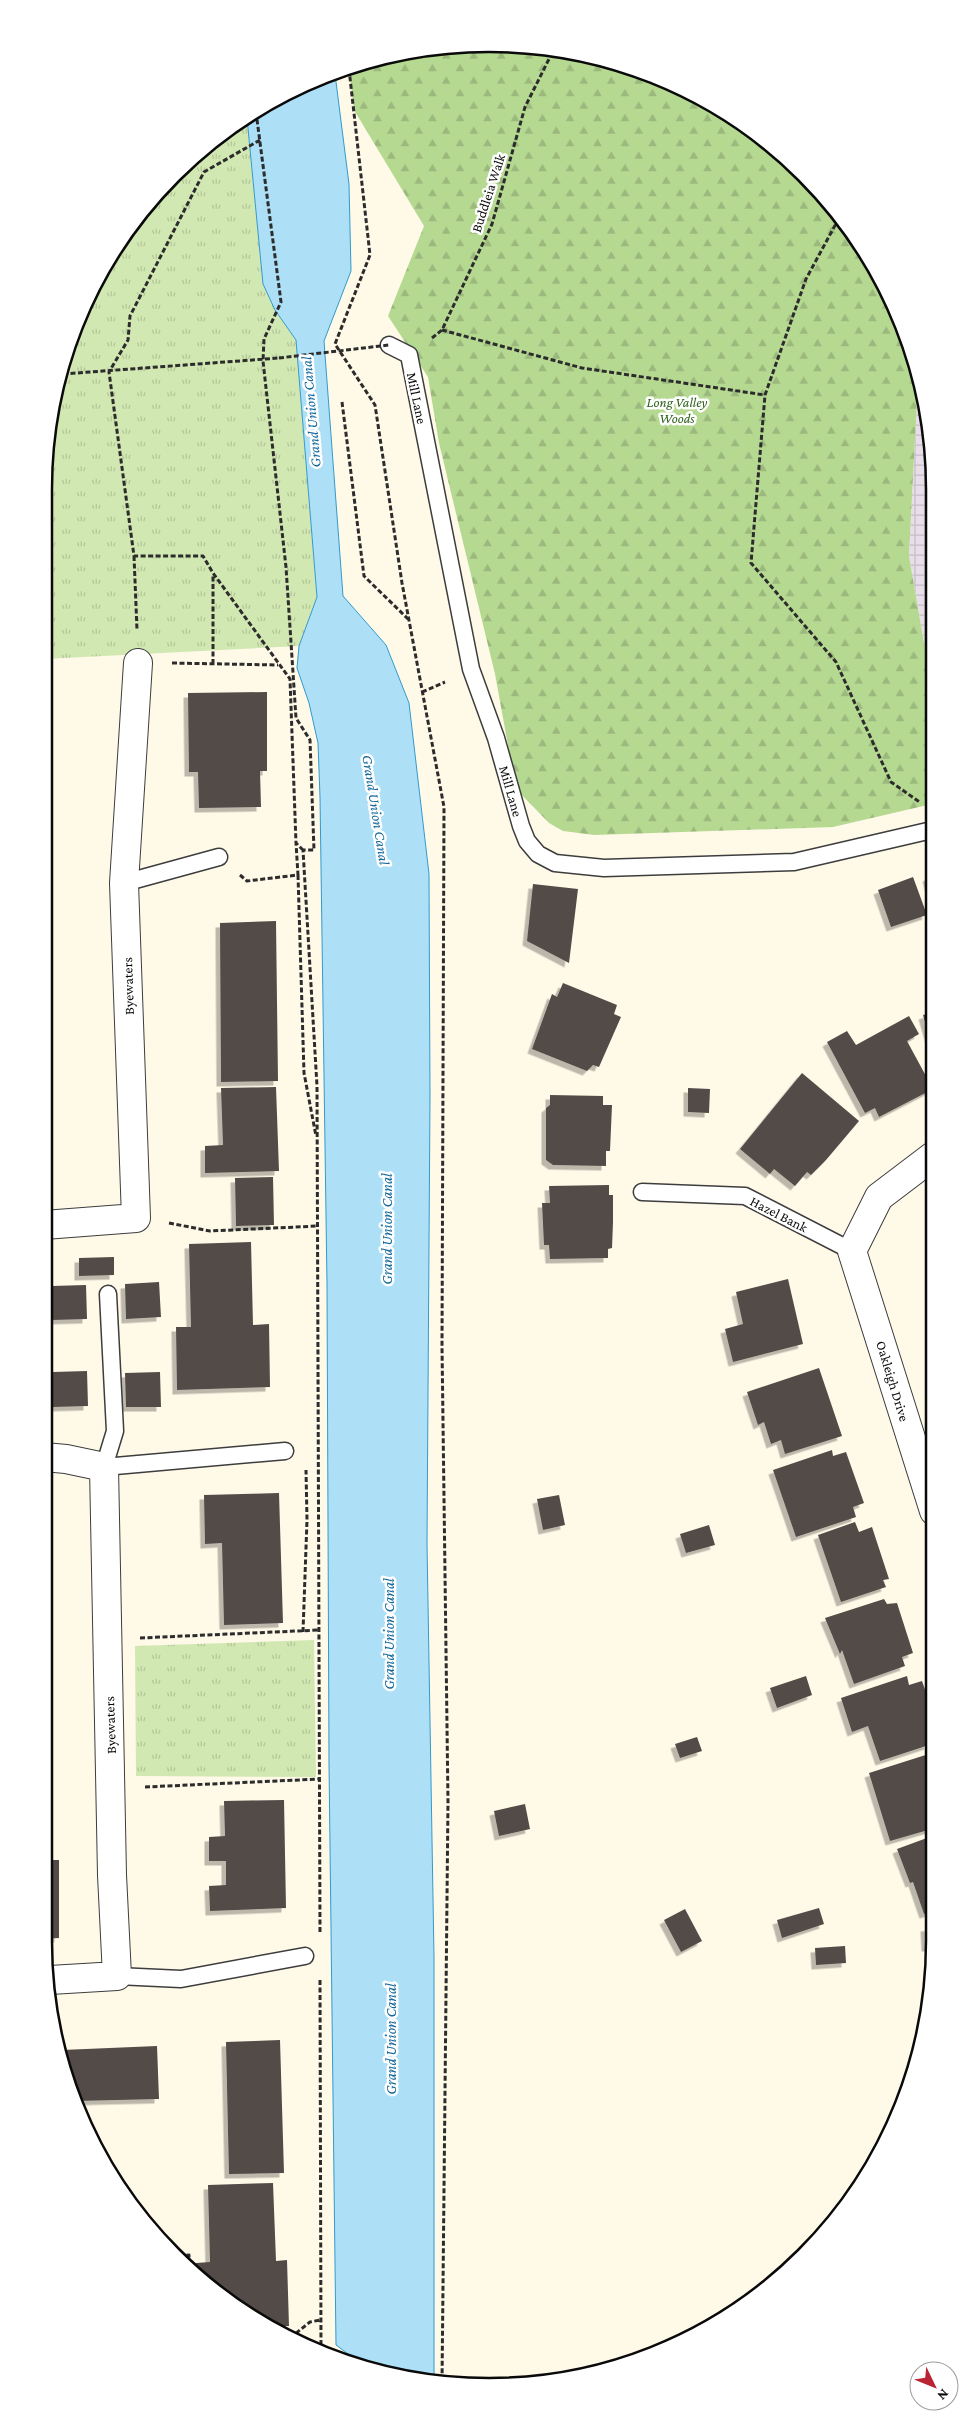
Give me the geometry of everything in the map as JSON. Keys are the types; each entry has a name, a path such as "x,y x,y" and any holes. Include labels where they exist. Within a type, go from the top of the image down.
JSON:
{"street":[{"name":"Byewaters","path":"136,1218 124,883 138,663"},
{"path":"852,1251 879,1197 926,1161"},
{"path":"52,1224 136,1218"},
{"name":"Oakleigh Drive","path":"852,1251 926,1486"},
{"path":"52,1458 66,1459 104,1467"},
{"name":"Byewaters","path":"104,1467 112,1788 112,1875 117,1976"},
{"path":"54,1980 117,1976"}],"lane":[{"name":"Mill Lane","path":"389,345 409,355 471,669 496,738 521,826 527,842 538,854 556,864 604,868 794,862 926,831"},
{"path":"124,883 219,856"},
{"name":"Hazel Bank","path":"642,1192 745,1196 852,1251"},
{"path":"108,1294 115,1431 104,1467 284,1451"},
{"path":"117,1976 181,1979 306,1956"}],"path":[{"name":"Buddleia Walk","path":"409,355 442,330 492,224 525,107 550,57"},
{"path":"350,76 370,255 335,344 374,405 409,620 444,807 442,1346 448,1802 442,2376"},
{"path":"257,120 281,302 264,339 263,361 286,567 296,718 310,740 314,850 303,850"},
{"path":"260,140 204,172 130,316 128,340 109,372 134,556 138,663 279,665"},
{"path":"836,223 806,279 765,395 752,563 836,662 891,782 926,806"},
{"path":"442,330 582,368 765,395"},
{"path":"68,374 263,361 389,345"},
{"path":"342,402 364,576 409,620"},
{"path":"134,556 203,556 213,573 290,678 304,1073 317,1146"},
{"path":"213,573 213,664"},
{"path":"296,843 303,850 317,1086 320,1936"},
{"path":"219,856 246,882 298,875"},
{"path":"136,1218 210,1231 318,1226"},
{"path":"284,1451 305,1450 307,1520 304,1632"},
{"path":"107,1640 319,1630"},
{"path":"112,1788 320,1779"},
{"path":"320,1975 321,2344"},
{"path":"296,2333 310,2322 320,2320"}],"shaded area":[{"path":"917,400 926,461 926,654 909,556"}],"green space":[{"name":"Long Valley Woods","path":"490,52 547,56 575,61 603,67 657,86 708,111 756,143 778,161 818,201 853,247 881,296 903,349 917,400 909,556 926,654 926,805 833,827 594,835 563,831 549,823 516,789 495,674 439,443 428,377 388,316 424,226 354,110 350,76 376,67 432,56"},
{"path":"248,126 263,284 275,310 296,340 317,597 299,646 52,659 53,461 61,404 67,376 76,349 86,322 111,271 143,223 180,180 223,143"},
{"path":"314,1640 316,1777 136,1776 135,1646"}],"water":[{"name":"Grand Union Canal","path":"336,81 349,184 351,271 324,341 343,596 386,645 409,703 429,874 430,1096 427,1544 434,1957 434,2375 376,2364 350,2355 336,2345 329,1762 327,1284 320,797 318,743 309,703 297,668 299,646 317,597 296,340 275,310 263,284 248,126 296,98"}],"building":[{"path":"267,692 267,771 260,771 261,807 199,808 198,772 189,772 188,693"},
{"path":"913,877 926,915 891,927 878,890"},
{"path":"533,884 578,889 569,963 527,941"},
{"path":"276,921 278,1081 221,1082 220,923"},
{"path":"563,983 617,1005 614,1014 621,1017 599,1067 593,1065 587,1071 532,1049 552,994 557,997"},
{"path":"926,1014 926,1025 923,1015"},
{"path":"909,1016 919,1034 907,1041 926,1076 926,1093 879,1117 875,1108 865,1113 827,1042 847,1031 856,1045"},
{"path":"802,1073 859,1121 826,1160 811,1175 807,1172 795,1186 774,1169 770,1174 740,1149"},
{"path":"276,1087 279,1171 205,1173 205,1146 223,1145 221,1088"},
{"path":"688,1088 710,1089 709,1113 688,1112"},
{"path":"550,1095 603,1096 603,1105 612,1105 610,1151 606,1151 606,1166 553,1165 546,1160 546,1108 550,1105"},
{"path":"273,1177 274,1225 236,1226 235,1178"},
{"path":"609,1185 609,1195 613,1195 613,1222 612,1248 608,1249 608,1258 550,1259 549,1245 544,1245 542,1203 550,1203 549,1186"},
{"path":"251,1242 253,1325 269,1324 270,1387 177,1390 176,1327 191,1327 189,1244"},
{"path":"114,1257 114,1275 79,1276 79,1258"},
{"path":"788,1279 803,1344 733,1362 725,1329 743,1324 736,1292"},
{"path":"159,1282 161,1317 126,1319 125,1284"},
{"path":"86,1285 87,1319 52,1320 52,1286"},
{"path":"819,1368 842,1436 785,1454 781,1440 771,1444 764,1422 758,1425 747,1392"},
{"path":"87,1371 88,1406 53,1407 53,1372"},
{"path":"160,1372 161,1407 126,1407 125,1373"},
{"path":"832,1450 833,1456 846,1452 864,1503 853,1507 856,1517 796,1537 773,1470"},
{"path":"279,1493 283,1623 224,1625 222,1543 205,1544 204,1495"},
{"path":"559,1495 565,1525 543,1530 537,1499"},
{"path":"855,1522 859,1532 872,1527 889,1579 883,1580 886,1587 841,1602 818,1535"},
{"path":"709,1525 715,1545 686,1553 680,1534"},
{"path":"884,1599 887,1604 897,1603 913,1653 902,1657 905,1666 854,1684 842,1650 840,1654 825,1618"},
{"path":"806,1676 812,1695 777,1708 770,1688"},
{"path":"907,1676 909,1685 922,1681 926,1692 926,1746 880,1761 868,1726 852,1732 841,1698"},
{"path":"697,1737 702,1751 680,1758 675,1744"},
{"path":"926,1755 926,1831 890,1841 869,1773"},
{"path":"284,1800 286,1908 210,1911 209,1886 226,1885 226,1861 209,1861 209,1837 225,1836 224,1801"},
{"path":"525,1804 530,1829 499,1836 494,1811"},
{"path":"926,1838 926,1913 924,1914 913,1882 910,1883 897,1849"},
{"path":"52,1860 59,1860 59,1938 52,1938"},
{"path":"819,1908 824,1924 782,1938 777,1920"},
{"path":"685,1909 702,1941 681,1952 664,1920"},
{"path":"845,1946 846,1963 816,1965 815,1948"},
{"path":"280,2040 284,2173 229,2174 226,2042"},
{"path":"157,2046 159,2099 83,2101 66,2050"},
{"path":"273,2183 276,2261 287,2260 289,2326 283,2326 247,2305 196,2265 196,2263 210,2262 208,2185"}]}
